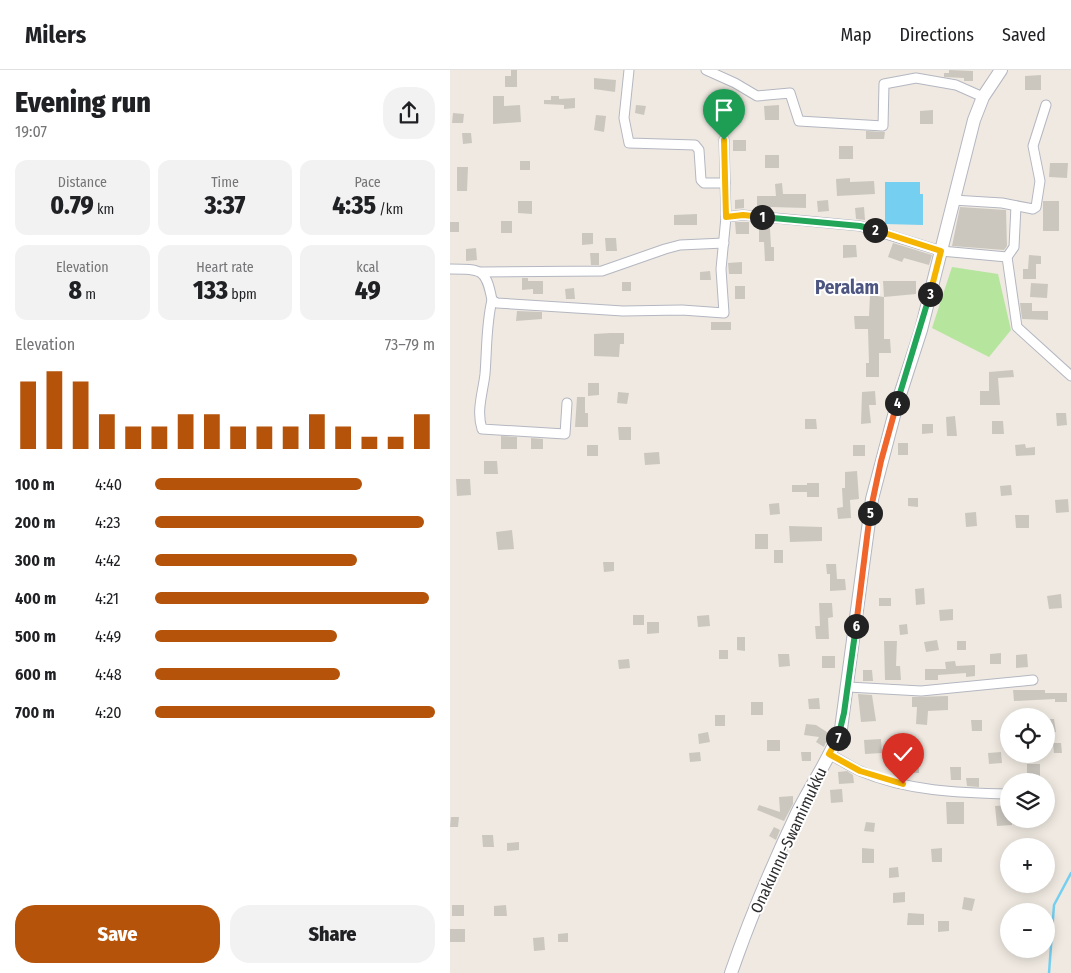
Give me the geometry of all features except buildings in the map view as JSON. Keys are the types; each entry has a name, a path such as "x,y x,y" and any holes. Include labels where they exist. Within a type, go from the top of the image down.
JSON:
{"street":[{"path":"629,70 624,118 629,143 695,145 699,150 701,180 704,183 725,183"},
{"path":"706,70 735,83 757,96 790,93 798,121 884,126 884,84 916,78 956,84 983,97"},
{"name":"Onakunnu-Swamimukku","path":"731,973 757,899 812,781 829,754 841,728 872,500 941,251 974,120 983,97 1001,70"},
{"path":"953,200 1033,209 1038,203 1040,180 1033,146 1046,105"},
{"path":"492,300 497,303 623,311 682,310 724,313 721,269 726,217 724,140"},
{"path":"1016,206 1014,247 1008,257 1017,327 1071,376"},
{"path":"726,217 743,215 860,226 941,251 1008,257"},
{"path":"450,269 481,272 602,271 680,245 724,243"},
{"path":"481,272 488,278 492,300 486,325 485,374 479,418 482,428 565,434 567,403"},
{"path":"848,687 921,691 1033,680"},
{"path":"829,754 860,771 932,791 1000,794"}],"green space":[{"path":"952,267 998,274 1011,330 989,357 932,328"}],"water":[{"path":"885,182 920,182 920,194 923,194 923,225 885,224"}],"waterway":[{"path":"1049,973 1054,905 1071,873"}],"district":[{"name":"Peralam","path":"847,287"}],"route":[{"path":"724,140 726,217 743,215 860,226 941,251 921,330 897,404 872,500 844,713 841,728 829,754 860,771 903,784"}]}
